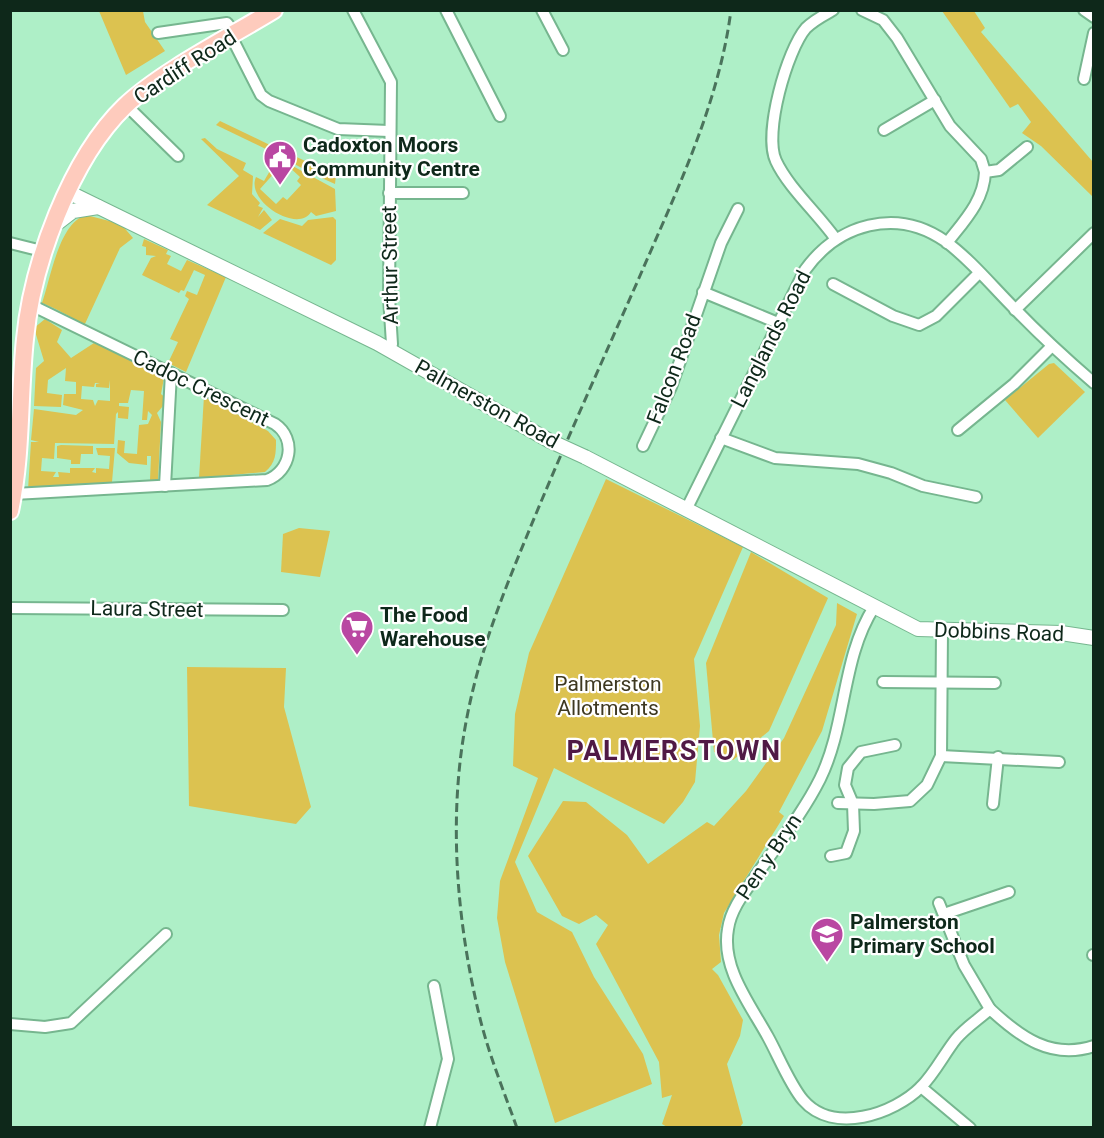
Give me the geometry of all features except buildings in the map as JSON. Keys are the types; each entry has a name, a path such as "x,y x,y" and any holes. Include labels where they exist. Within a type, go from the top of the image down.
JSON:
{"main road":[{"name":"Cardiff Road","path":"12,503 29,304 42,251 68,192 92,151 126,105 144,90 274,10"}],"street":[{"name":"Arthur Street","path":"353,10 391,82 389,302 392,344 390,350"},
{"path":"446,10 500,116"},
{"path":"542,10 563,50"},
{"path":"833,10 806,29 793,51 774,115 772,141 775,160 835,238"},
{"path":"862,10 883,21 897,38 950,126 981,159 985,172 984,187 976,206 947,243"},
{"path":"1084,10 1094,17"},
{"path":"158,33 227,23 261,95 269,101 338,129 389,131"},
{"path":"1084,80 1094,33"},
{"path":"884,130 935,100"},
{"path":"126,105 178,156"},
{"path":"985,172 999,170 1027,147"},
{"name":"Palmerston Road","path":"68,192 390,350 550,441 845,589 874,607"},
{"path":"389,193 463,193"},
{"path":"51,228 73,212 98,207"},
{"name":"Falcon Road","path":"643,446 670,387 703,292 738,209"},
{"name":"Langlands Road","path":"686,510 806,270 835,238 865,225 891,223 912,225 947,243 1052,346 1094,383"},
{"path":"1015,310 1094,233"},
{"path":"10,243 42,251"},
{"path":"833,284 893,316 919,325 936,316 979,273"},
{"name":"Falcon Road","path":"703,292 778,323"},
{"name":"Cadoc Crescent","path":"12,503 165,486 267,480 280,473 290,448 286,433 275,424 29,304"},
{"path":"958,430 1014,384 1052,346"},
{"path":"165,486 171,373"},
{"path":"721,438 775,458 865,465 923,486 976,497"},
{"name":"Dobbins Road","path":"874,607 918,629 1061,633 1094,638"},
{"name":"Pen y Bryn","path":"827,1115 803,1101 733,972 726,947 728,926 736,906 800,813 820,778 837,737 851,664 864,626 874,607"},
{"name":"Laura Street","path":"10,608 283,610"},
{"path":"838,803 910,801 927,785 941,756 942,631"},
{"path":"883,682 995,683"},
{"path":"831,856 846,853 854,831 854,804 845,786 848,768 861,752 895,745"},
{"path":"941,756 998,757 1059,762"},
{"path":"993,804 998,757"},
{"path":"944,914 1009,892"},
{"path":"939,903 964,965 990,1009 1016,1033 1039,1047 1078,1051 1094,1046"},
{"path":"10,1024 45,1027 71,1023 166,934"},
{"path":"430,1128 448,1059 434,986"},
{"path":"823,1128 827,1115 851,1119 889,1109 921,1087 958,1037 990,1009"},
{"path":"921,1087 970,1128"}],"green space":[{"path":"99,11 143,11 145,22 165,51 126,75"},
{"path":"942,11 974,11 985,28 981,32 1093,162 1093,197 1041,146 1022,133 1031,122 1018,104 1010,108"},
{"path":"220,121 272,146 270,151 216,125"},
{"path":"205,138 217,149 246,163 243,170 253,176 252,194 260,203 258,206 263,208 258,217 264,210 272,220 260,230 207,205 239,176 201,139"},
{"path":"288,153 316,166 313,174 285,159"},
{"path":"278,157 285,161 260,189 276,204 283,197 287,200 301,185 297,181 300,177 287,165 289,164 335,189 336,211 316,216 311,212 304,218 295,219 275,212 265,204 258,196 255,186 256,177 264,181"},
{"path":"318,167 336,175 335,184 315,175"},
{"path":"86,215 121,224 133,238 120,248 84,326 70,316 42,303 57,252 69,228"},
{"path":"333,217 336,220 336,260 331,265 263,233 280,219 302,226 308,220"},
{"path":"144,239 168,250 166,254 171,256 167,264 181,271 187,260 226,277 186,372 168,363 178,342 170,339 189,299 185,296 187,291 197,295 205,275 194,270 184,291 181,290 179,293 142,275 151,258 156,256 146,255 146,247 142,246"},
{"path":"45,319 62,330 57,342 71,358 94,343 153,367 164,378 161,394 168,400 157,413 161,422 158,480 150,480 151,456 147,456 147,465 129,463 117,453 118,440 125,441 124,453 137,454 139,425 148,424 152,415 148,411 147,420 142,420 144,391 131,390 128,403 119,403 119,406 129,407 128,419 118,418 118,412 116,414 114,444 55,443 54,459 42,458 41,471 56,472 53,477 59,477 58,472 70,473 70,468 95,468 92,472 96,473 96,468 109,469 110,456 98,455 96,448 115,448 112,482 28,490 31,442 39,442 31,440 34,409 76,415 83,410 63,405 64,394 76,394 76,382 65,381 66,368 48,380 47,393 62,395 61,407 34,406 36,368 44,361 34,328","holes":["110,380 110,401 98,400 95,406 93,400 81,399 82,386 94,387 95,383 100,383 96,384 96,387 109,388"]},
{"path":"1054,363 1085,392 1038,438 1005,400 1049,364"},
{"path":"204,396 268,431 276,440 275,453 269,469 265,472 199,478"},
{"path":"57,446 93,446 93,454 81,454 80,464 71,464 71,460 57,458"},
{"name":"Palmerston Allotments","path":"606,479 743,547 694,659 700,726 695,782 683,802 664,824 554,768 515,862 537,912 572,932 594,977 643,1054 652,1084 555,1123 505,962 497,918 500,881 538,778 513,766 515,714 529,653"},
{"path":"299,528 330,531 320,577 281,572 283,534"},
{"path":"751,552 828,598 769,731 733,760 714,752 706,663"},
{"path":"837,603 857,614 822,731 779,812 784,816 724,913 719,935 721,962 712,969 718,975 743,1020 740,1036 727,1064 743,1123 740,1127 667,1127 662,1124 672,1095 662,1098 659,1062 596,944 608,925 596,915 579,924 562,916 528,856 563,801 586,802 627,835 648,864 707,822 714,826 746,791 784,738 836,625"},
{"path":"187,667 286,668 284,707 311,807 296,824 189,806"}],"railway":[{"path":"517,1128 482,1025 464,938 456,827 461,753 467,717 485,648 508,582 694,147 717,79 731,10"}],"place":[{"name":"Cadoxton Moors Community Centre","path":"280,186"},
{"name":"The Food Warehouse","path":"357,656"},
{"name":"Palmerston Primary School","path":"827,963"}],"district":[{"name":"PALMERSTOWN","path":"674,751"}]}
